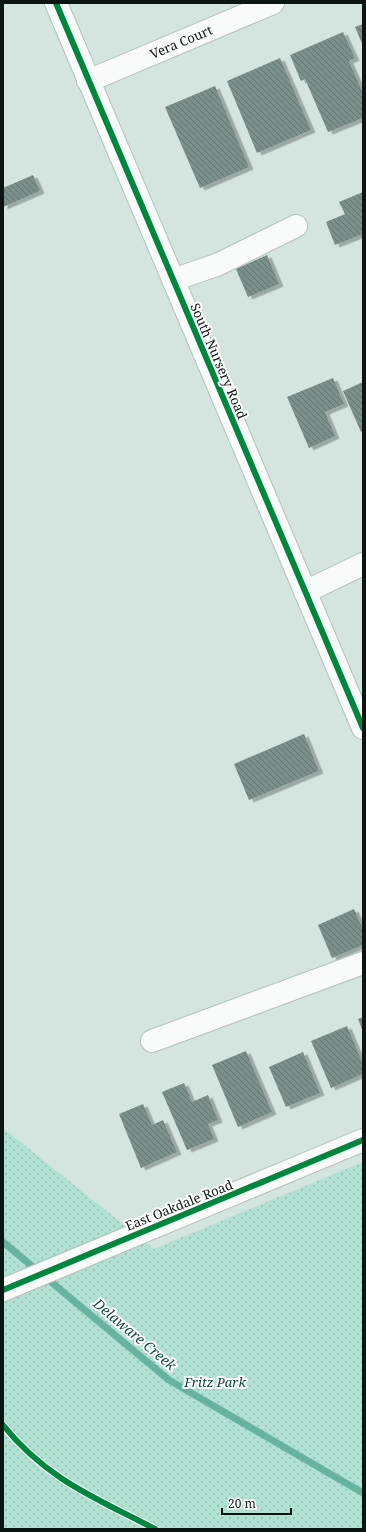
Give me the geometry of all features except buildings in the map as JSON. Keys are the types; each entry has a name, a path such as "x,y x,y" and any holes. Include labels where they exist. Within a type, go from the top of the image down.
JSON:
{"street":[{"name":"South Nursery Road","path":"56,3 363,728"},
{"name":"Vera Court","path":"88,81 274,3"},
{"path":"173,280 219,264 296,226"},
{"path":"305,592 363,564"},
{"path":"152,1040 363,963"},
{"name":"East Oakdale Road","path":"3,1290 363,1140"}],"green space":[{"name":"Fritz Park","path":"3,1128 154,1249 363,1162 363,1529 3,1529"}],"waterway":[{"name":"Delaware Creek","path":"3,1242 169,1380 363,1493"}],"cycle path":[{"path":"56,3 363,728"},
{"path":"3,1290 363,1140"},
{"path":"3,1425 19,1444 54,1473 92,1497 155,1529"}]}
